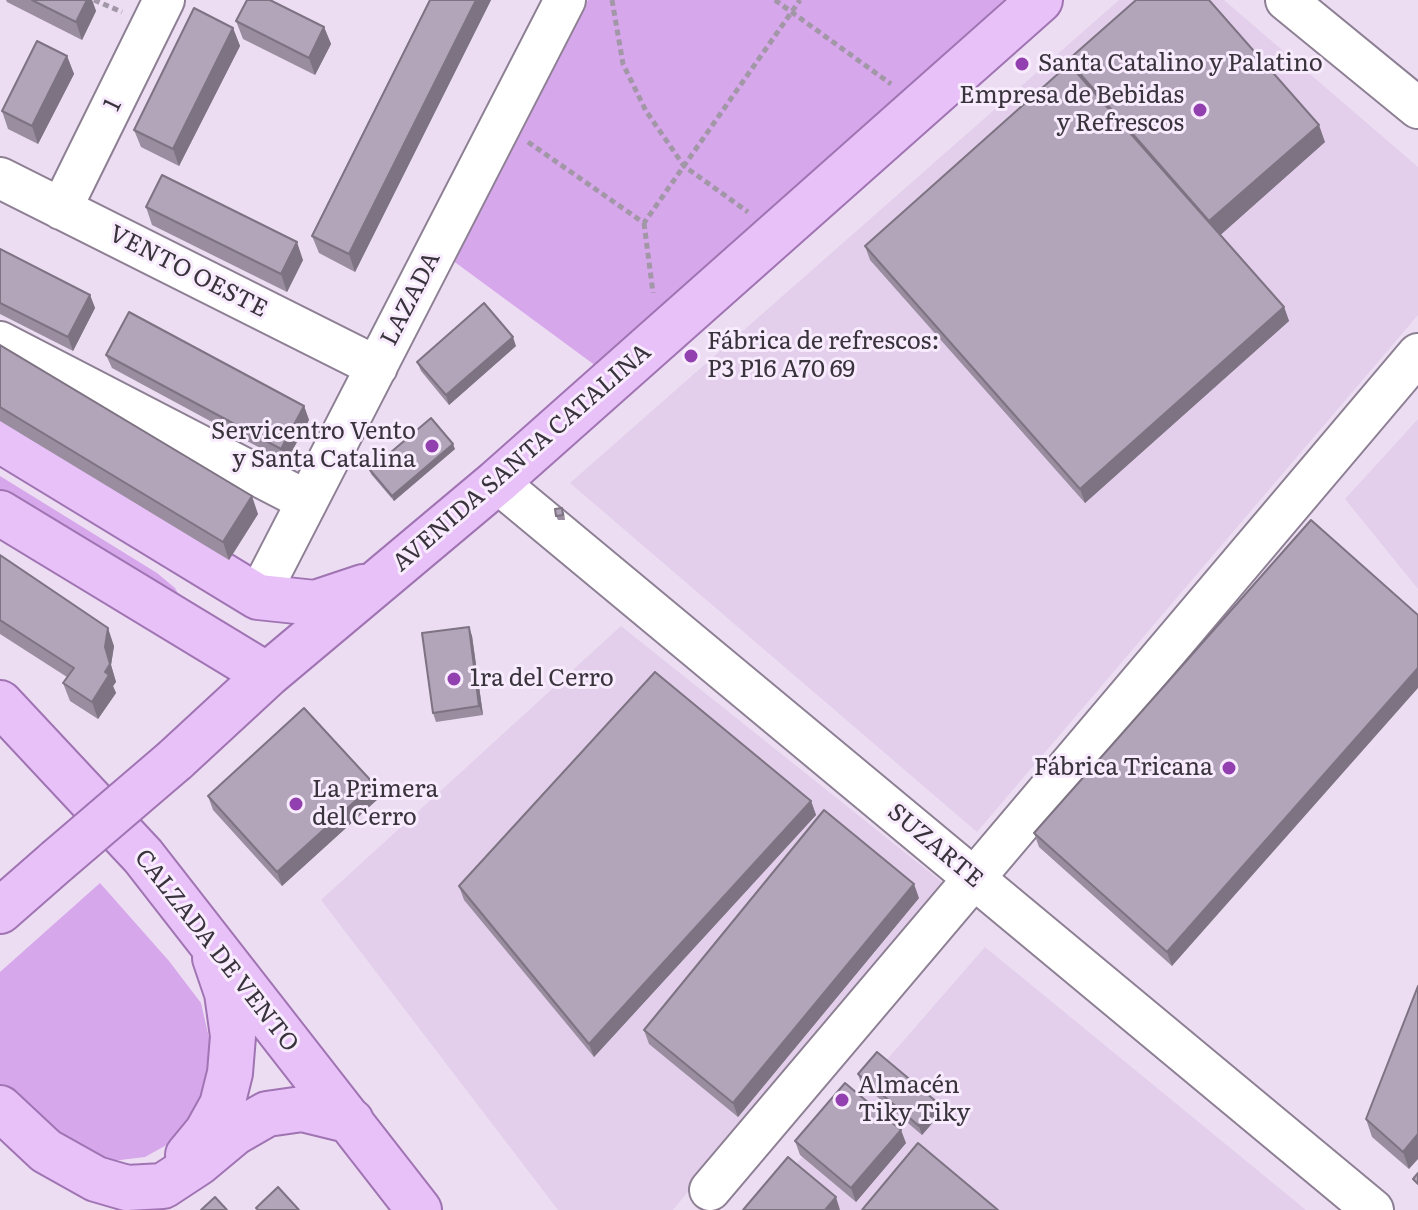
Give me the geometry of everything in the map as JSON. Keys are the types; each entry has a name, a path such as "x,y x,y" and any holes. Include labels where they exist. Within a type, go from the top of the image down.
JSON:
{"main road":[{"name":"AVENIDA SANTA CATALINA","path":"0,911 175,760 267,675 497,482 1040,0"},
{"path":"0,440 258,597 315,603 380,581"},
{"path":"0,513 267,675 276,647 258,597"},
{"name":"CALZADA DE VENTO","path":"0,703 143,856 419,1210"},
{"path":"86,1173 127,1175 168,1169 184,1159 207,1132 222,1105 233,1036 227,993 207,938"},
{"path":"0,1108 46,1151 86,1173 127,1188 163,1186 198,1163 234,1133 267,1114 302,1109 351,1121"}],"street":[{"name":"1","path":"61,209 164,0"},
{"name":"LAZADA","path":"258,597 565,0"},
{"path":"1286,0 1418,108"},
{"name":"VENTO OESTE","path":"0,178 377,367"},
{"path":"0,342 307,501"},
{"path":"710,1190 1418,354"},
{"name":"SUZARTE","path":"497,482 1373,1210"}],"path":[{"path":"612,0 623,64 646,111 684,166 777,234"},
{"path":"775,0 921,106"},
{"path":"653,298 644,223 800,0"},
{"path":"501,123 644,223"}],"shaded area":[{"path":"588,0 1004,0 596,366 452,260"},
{"path":"1119,0 1224,0 1418,167 1418,315 977,832 570,483"},
{"path":"1418,419 1418,589 1345,499"},
{"path":"0,476 157,573 175,588 181,599 0,493"},
{"path":"621,626 942,882 673,1210 558,1210 321,900"},
{"path":"100,883 169,961 201,1003 213,1055 210,1088 194,1119 172,1142 145,1157 112,1161 72,1150 36,1124 0,1086 0,972"},
{"path":"985,947 1306,1210 756,1210"}],"building":[{"path":"32,0 87,0 76,22"},
{"path":"247,0 270,0 324,27 309,58 236,21"},
{"path":"430,0 476,0 349,254 312,236"},
{"name":"Empresa de Bebidas y Refrescos","path":"1136,0 1209,0 1319,125 1209,221 1068,60"},
{"path":"194,8 233,28 173,149 134,130"},
{"path":"37,41 67,56 32,126 2,111"},
{"path":"1069,64 1284,307 1080,489 865,246"},
{"path":"162,175 297,242 281,274 146,207"},
{"path":"0,249 90,295 68,337 0,303"},
{"path":"484,303 513,337 446,395 417,362"},
{"path":"129,312 304,406 281,449 106,355"},
{"path":"0,345 252,496 223,542 0,407"},
{"path":"431,418 453,444 392,496 370,470"},
{"path":"562,508 563,515 556,516 555,509"},
{"name":"Fábrica Tricana","path":"1311,520 1418,615 1418,668 1167,952 1034,833"},
{"path":"0,555 108,628 105,647 110,664 105,672 109,675 92,702 63,683 74,668 0,620"},
{"name":"1ra del Cerro","path":"469,627 479,706 433,713 422,633"},
{"path":"655,672 811,801 589,1044 459,886"},
{"name":"La Primera del Cerro","path":"304,708 374,784 277,872 208,796"},
{"path":"824,810 914,884 733,1103 644,1030"},
{"path":"1418,986 1418,1134 1403,1152 1366,1119"},
{"path":"877,1052 938,1103 919,1126 858,1074"},
{"path":"845,1083 901,1130 851,1188 795,1141"},
{"path":"918,1143 998,1210 862,1210"},
{"path":"788,1157 836,1197 825,1210 743,1210"},
{"path":"278,1187 299,1210 256,1208"},
{"path":"215,1197 227,1210 201,1210"}],"place":[{"name":"Santa Catalino y Palatino","path":"1022,64"},
{"name":"Empresa de Bebidas y Refrescos","path":"1200,110"},
{"name":"Fábrica de refrescos: P3 P16 A70 69","path":"691,356"},
{"name":"Servicentro Vento y Santa Catalina","path":"432,446"},
{"name":"1ra del Cerro","path":"454,679"},
{"name":"Fábrica Tricana","path":"1229,768"},
{"name":"La Primera del Cerro","path":"296,804"},
{"name":"Almacén Tiky Tiky","path":"842,1100"}]}
